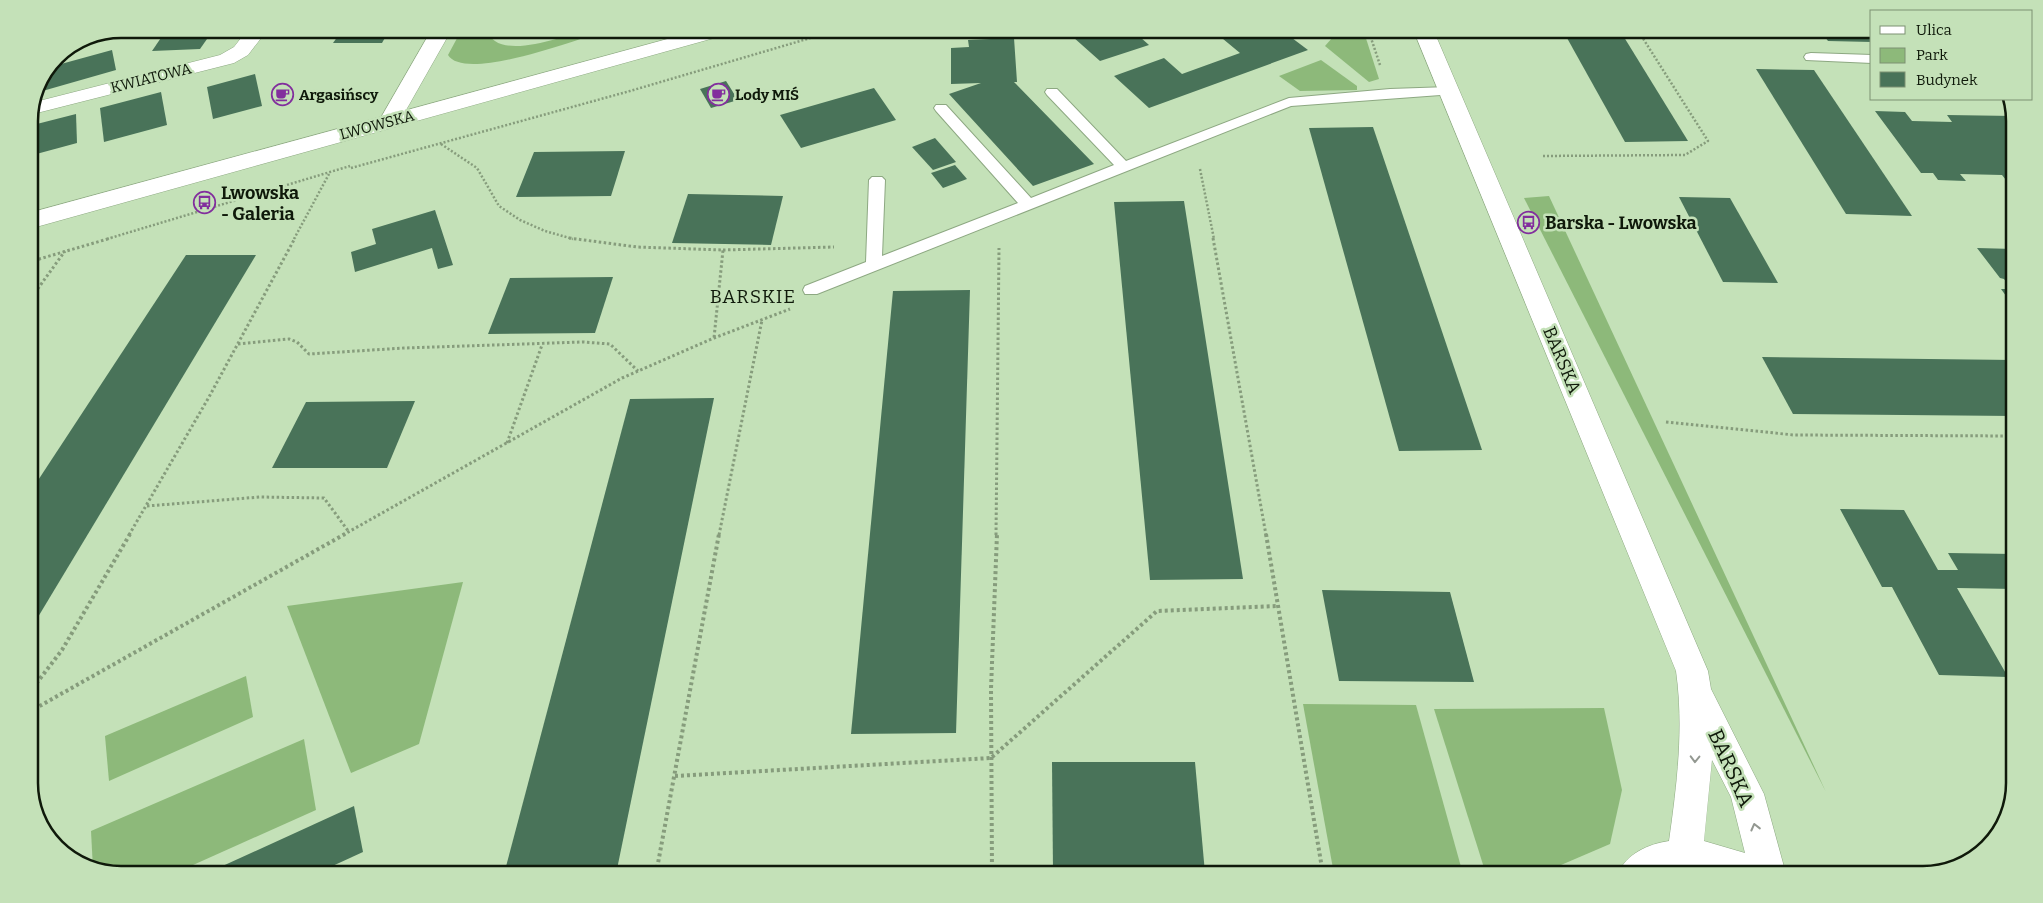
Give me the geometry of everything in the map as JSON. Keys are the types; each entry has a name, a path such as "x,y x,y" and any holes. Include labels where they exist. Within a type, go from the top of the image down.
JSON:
{"street":[{"name":"KWIATOWA","path":"39,107 227,59 241,51 251,38"},
{"path":"390,121 437,38"},
{"name":"LWOWSKA","path":"38,219 692,38"},
{"name":"BARSKA","path":"1427,38 1692,671 1696,693 1694,779 1684,858"},
{"name":"BARSKA","path":"1696,693 1747,794 1766,866"},
{"path":"1651,866 1666,858 1699,857 1737,866"}],"lane":[{"path":"1811,57 1870,59"},
{"path":"811,290 1289,102 1390,93 1449,91"},
{"path":"1052,92 1124,167"},
{"path":"942,108 1028,204"},
{"path":"874,265 877,180"}],"path":[{"path":"351,168 630,91 810,38"},
{"path":"1371,38 1390,93"},
{"path":"1543,156 1685,155 1708,141 1643,38"},
{"path":"440,143 480,171 497,205 515,217 555,236 669,250 875,246"},
{"path":"1199,160 1231,327 1322,866"},
{"path":"38,681 62,650 146,506 238,344 329,174"},
{"path":"992,866 991,690 997,520 999,239"},
{"path":"714,338 722,250"},
{"path":"38,289 66,251"},
{"path":"38,707 638,371 714,338 795,307"},
{"path":"657,866 733,456 762,320"},
{"path":"238,344 289,339 297,342 308,354 404,348 542,345 584,342 610,344 638,371"},
{"path":"507,443 542,345"},
{"path":"1666,422 1794,434 2005,436"},
{"path":"146,506 260,497 324,498 349,532"},
{"path":"674,776 991,758 1157,611 1277,606"}],"green space":[{"path":"457,38 492,38 503,45 517,46 559,38 583,38 526,56 477,64 459,62 448,55"},
{"path":"1332,38 1366,38 1379,79 1369,82 1325,46"},
{"path":"1321,60 1357,86 1357,90 1300,91 1279,76"},
{"path":"1549,196 1826,792 1524,198"},
{"path":"463,582 419,744 351,773 287,606"},
{"path":"246,676 253,717 109,781 105,736"},
{"path":"1303,704 1416,705 1461,866 1333,866"},
{"path":"1604,708 1622,790 1610,844 1559,866 1483,866 1434,709"},
{"path":"304,739 316,810 191,866 120,866 93,860 91,831"}],"building":[{"path":"161,38 208,38 200,49 152,51"},
{"path":"337,38 385,38 382,43 333,43"},
{"path":"1014,38 1017,82 1014,82 1094,164 1033,186 949,94 981,83 951,84 951,48 969,47 968,40"},
{"path":"1074,38 1141,38 1149,45 1100,61"},
{"path":"1222,38 1292,38 1308,50 1149,108 1114,76 1164,58 1182,74 1240,53"},
{"path":"1567,38 1625,38 1688,141 1625,142"},
{"path":"1826,38 1870,38 1870,42 1828,41"},
{"path":"112,50 116,70 43,91 51,74 61,64"},
{"path":"1756,69 1814,70 1912,216 1846,214"},
{"path":"255,74 262,106 213,119 207,87"},
{"name":"Lody MIŚ","path":"726,81 738,100 711,108 700,89"},
{"path":"874,88 896,120 801,148 780,115"},
{"path":"161,92 167,125 104,142 100,108"},
{"path":"1875,111 1905,112 1912,121 1952,122 1947,115 2005,116 2005,179 2002,175 1960,174 1966,181 1938,180 1933,173 1921,173"},
{"path":"76,114 77,143 38,154 38,124"},
{"path":"1373,127 1482,450 1399,451 1309,128"},
{"path":"935,138 956,162 933,170 912,147"},
{"path":"625,151 611,196 516,197 534,152"},
{"path":"955,165 967,179 943,188 931,173"},
{"path":"688,194 783,196 771,245 672,243"},
{"path":"1679,197 1730,198 1778,283 1723,282"},
{"path":"1184,201 1243,579 1150,580 1114,202"},
{"path":"435,210 453,265 438,269 432,248 355,272 351,252 376,244 372,229"},
{"path":"1977,248 2005,249 2005,281 2000,278"},
{"path":"186,255 256,255 38,617 38,480"},
{"path":"613,277 595,333 488,334 510,278"},
{"path":"970,290 956,733 851,734 893,291"},
{"path":"1762,357 2005,360 2005,416 1793,414"},
{"path":"714,398 618,866 506,866 630,399"},
{"path":"415,401 387,468 272,468 306,402"},
{"path":"1840,509 1904,510 1938,570 1958,570 1948,553 2006,554 2006,589 1957,588 2006,673 2006,677 1939,675 1892,587 1882,587"},
{"path":"1322,590 1450,592 1474,682 1339,681"},
{"path":"1052,762 1195,762 1204,866 1053,866"},
{"path":"354,806 363,852 332,866 223,866"}],"place":[{"name":"Argasińscy","path":"283,95"},
{"name":"Lody MIŚ","path":"719,95"},
{"name":"Lwowska - Galeria","path":"205,203"},
{"name":"Barska - Lwowska","path":"1529,223"}],"district":[{"name":"BARSKIE","path":"753,296"}]}
